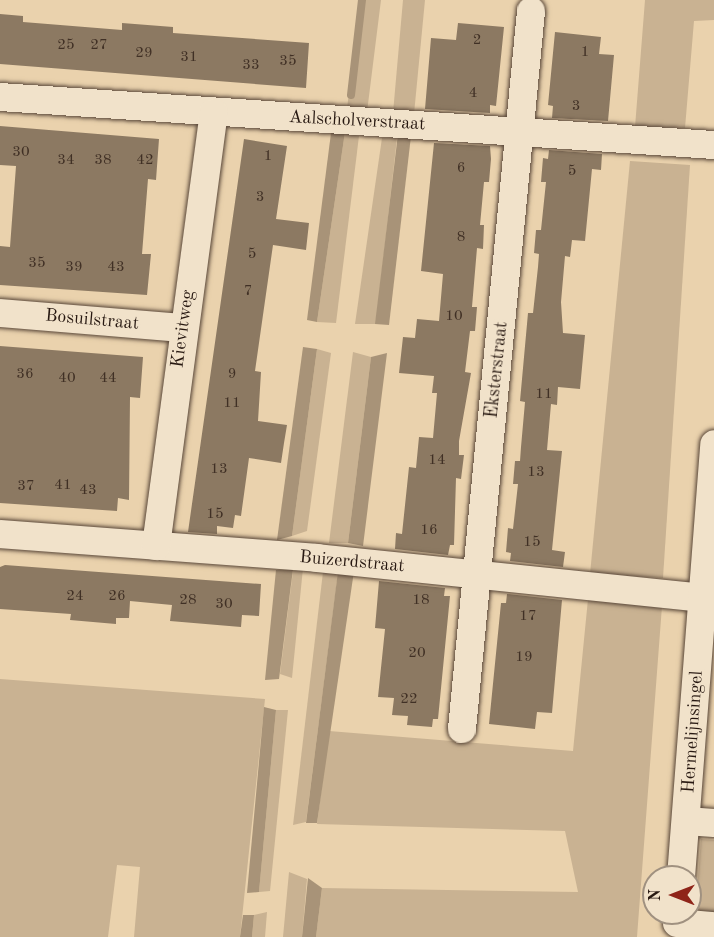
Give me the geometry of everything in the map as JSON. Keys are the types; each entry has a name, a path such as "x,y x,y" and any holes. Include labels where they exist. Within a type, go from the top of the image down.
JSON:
{"street":[{"name":"Eksterstraat","path":"462,729 531,11"},
{"name":"Aalscholverstraat","path":"0,97 714,145"},
{"name":"Kievitweg","path":"156,546 183,328 214,113"},
{"name":"Bosuilstraat","path":"0,313 183,328"},
{"name":"Hermelijnsingel","path":"685,865 700,822 714,444"},
{"name":"Buizerdstraat","path":"0,534 477,574 708,598"},
{"path":"696,925 714,926"}],"shaded area":[{"path":"360,0 381,0 367,112 347,109"},
{"path":"403,0 425,0 414,114 393,113"},
{"path":"645,0 714,0 714,20 694,21 685,128 635,127"},
{"path":"345,132 359,136 336,323 317,322"},
{"path":"345,132 317,322 307,320 331,133"},
{"path":"398,134 411,136 389,325 375,324"},
{"path":"382,138 397,138 376,324 355,324"},
{"path":"630,161 690,165 663,578 590,574"},
{"path":"303,347 317,349 292,536 277,540"},
{"path":"317,349 331,353 307,531 292,536"},
{"path":"353,352 371,357 348,543 329,543"},
{"path":"387,353 363,546 348,543 371,357"},
{"path":"303,568 292,678 280,674 293,571"},
{"path":"293,569 279,679 265,680 276,570"},
{"path":"338,571 354,571 317,823 306,823"},
{"path":"323,572 338,573 306,822 293,825"},
{"path":"588,599 662,606 637,937 316,937 322,888 578,892 565,831 317,824 329,731 573,751"},
{"path":"0,679 265,699 240,937 134,937 140,867 117,865 108,937 0,937"},
{"path":"264,707 276,710 259,892 247,893"},
{"path":"276,710 288,710 270,891 259,892"},
{"path":"701,839 714,840 714,917 702,916 702,865 699,865"},
{"path":"289,872 307,879 302,937 283,937"},
{"path":"308,878 322,888 316,937 302,937"},
{"path":"267,912 265,937 252,937 254,915"},
{"path":"243,915 254,915 252,937 240,937"}],"building":[{"path":"0,14 23,16 23,22 122,30 122,23 173,27 173,33 309,43 306,88 0,64"},
{"path":"458,23 504,27 496,106 490,105 490,113 425,109 431,38 456,40"},
{"path":"555,32 601,37 599,54 614,55 608,121 552,118 553,106 548,105"},
{"path":"0,126 159,139 156,180 148,179 142,254 151,254 147,295 0,285 0,246 10,247 16,166 0,165"},
{"path":"244,139 287,146 276,219 309,223 306,250 273,245 255,371 261,372 258,421 287,425 281,463 249,458 241,516 235,515 233,528 217,526 217,534 188,532"},
{"path":"434,143 490,146 491,159 489,182 484,182 480,225 484,225 483,249 477,248 472,307 477,307 475,331 470,331 465,372 471,373 459,441 459,455 464,455 461,479 456,478 454,545 450,545 448,555 395,549 396,533 402,534 409,467 416,468 419,437 433,438 437,393 432,393 434,376 399,373 403,337 415,338 417,319 439,321 443,274 421,271"},
{"path":"549,150 602,154 601,170 592,169 585,241 572,240 570,257 565,256 561,302 563,333 585,335 580,389 558,387 557,405 551,404 547,450 562,451 552,550 565,552 563,567 510,561 511,553 506,552 508,528 513,529 518,484 513,484 515,461 520,461 525,402 520,401 528,313 533,313 538,267 539,254 534,253 536,230 541,230 546,182 541,182 543,158 548,159"},
{"path":"0,346 143,357 140,398 130,397 129,500 118,498 117,511 0,503"},
{"path":"5,565 261,584 259,616 242,615 241,627 170,621 172,605 130,601 129,618 116,618 116,624 70,620 71,614 0,609 0,567"},
{"path":"379,581 445,588 444,596 450,596 438,719 433,719 432,727 407,725 408,716 392,715 394,698 378,697 385,629 375,628"},
{"path":"507,594 562,600 552,713 537,712 535,729 489,724 501,603 506,603"}],"waterway":[{"path":"351,95 362,0"}]}
